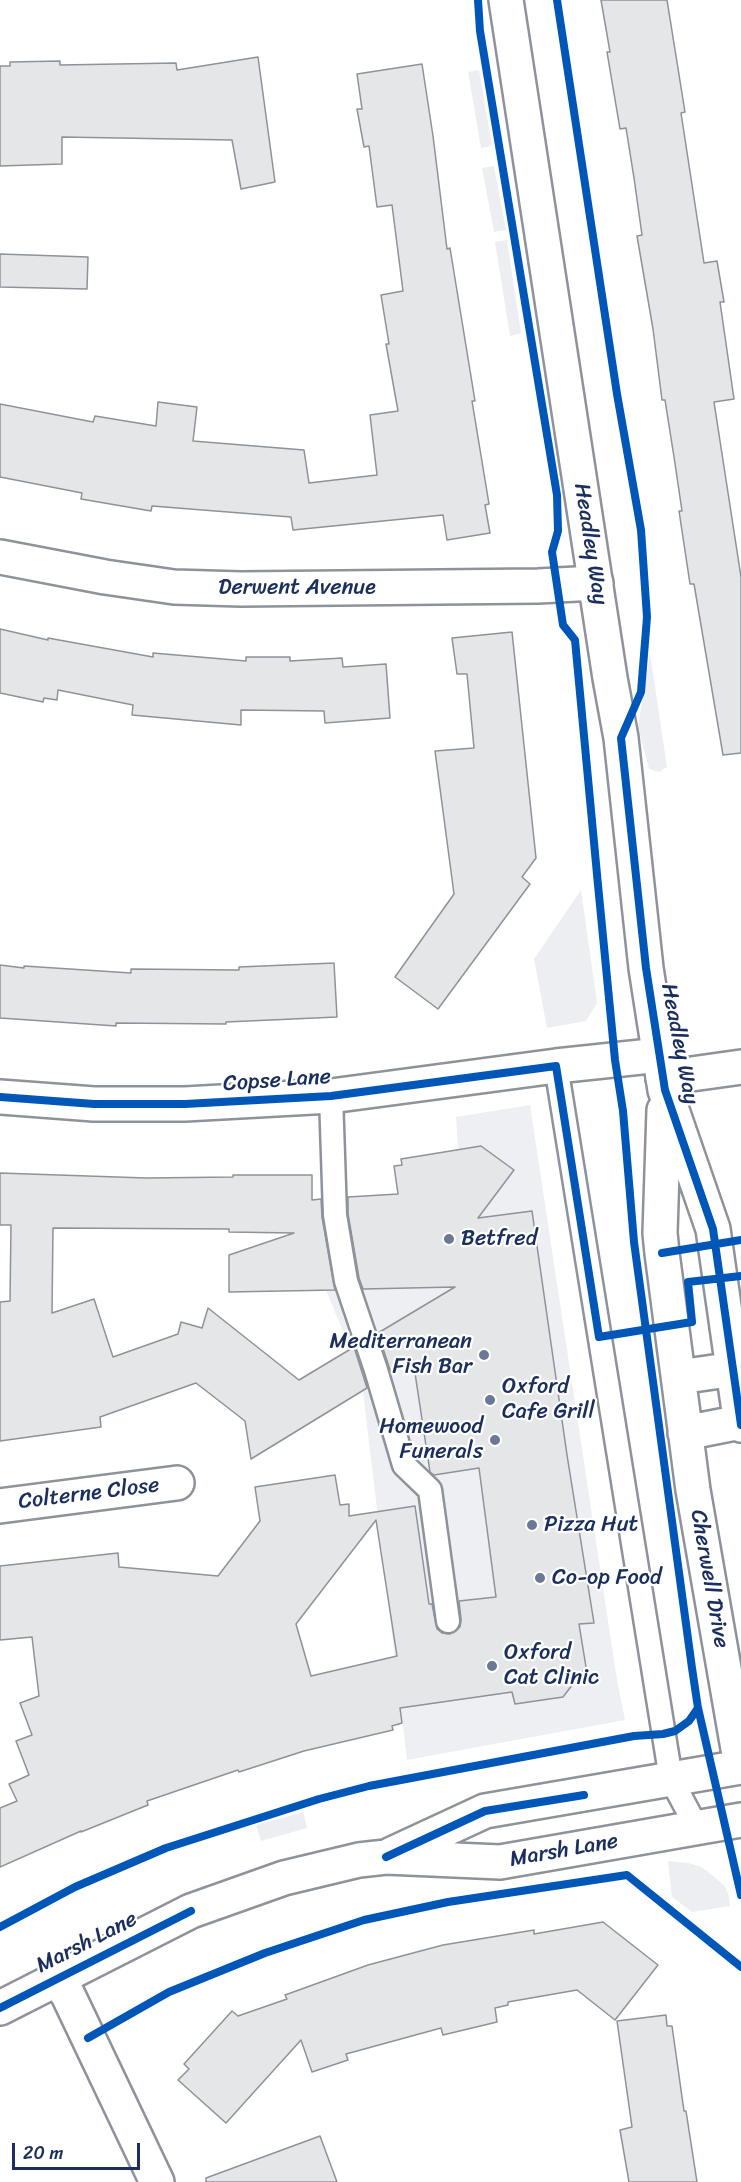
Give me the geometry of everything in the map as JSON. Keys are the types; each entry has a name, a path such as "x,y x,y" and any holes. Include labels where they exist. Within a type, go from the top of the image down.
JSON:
{"main road":[{"name":"Headley Way","path":"506,0 621,738 646,968 663,1074 713,1229 737,1368 741,1423"},
{"name":"Derwent Avenue","path":"0,557 105,578 174,587 264,589 538,586 596,583"},
{"name":"Copse Lane","path":"0,1097 94,1104 185,1104 331,1096 556,1066 663,1074 741,1067"},
{"name":"Headley Way","path":"663,1074 660,1233 687,1447"},
{"path":"678,1377 737,1368"},
{"path":"687,1447 741,1423"},
{"name":"Cherwell Drive","path":"687,1447 741,1766"},
{"name":"Colterne Close","path":"0,1506 177,1483"},
{"name":"Marsh Lane","path":"386,1857 485,1811 741,1766"},
{"name":"Marsh Lane","path":"0,2008 191,1911 284,1878 359,1860 386,1857 500,1862 741,1820"},
{"path":"57,1978 68,1995 157,2182"}],"lane":[{"path":"556,1066 670,1779 697,1828"},
{"path":"331,1096 335,1215 346,1281 376,1370 404,1465 430,1490 448,1621"}],"shaded area":[{"path":"479,70 492,146 481,148 468,72"},
{"path":"494,166 506,230 494,232 482,168"},
{"path":"507,240 521,333 510,336 495,242"},
{"path":"650,653 667,767 659,772 649,769 638,727"},
{"path":"581,890 597,1003 586,1021 547,1028 534,959"},
{"path":"530,1105 625,1720 407,1760 360,1367 350,1349 326,1290 325,1230 468,1209 458,1149 456,1117"},
{"path":"303,1812 307,1828 261,1841 256,1825"},
{"path":"668,1861 688,1863 707,1871 724,1885 730,1906 692,1912 672,1897"}],"building":[{"path":"601,0 667,0 685,112 681,113 704,263 717,261 724,302 720,302 734,399 714,402 741,577 741,753 723,755 694,584 690,584 674,457 665,400 662,400 653,329 637,236 642,235 634,178 626,128 620,129"},
{"path":"258,57 275,182 241,189 232,140 62,137 62,164 0,166 0,66 10,66 10,62 60,61 60,65 176,63 177,70"},
{"path":"422,64 447,249 450,248 475,401 472,401 489,504 485,505 490,533 447,540 443,515 293,530 291,517 152,506 151,511 81,499 82,493 0,477 0,404 93,422 95,416 156,426 158,402 197,407 193,441 304,450 309,483 377,475 370,415 398,411 386,344 389,344 381,295 403,291 392,205 377,207 369,146 364,147 357,109 362,109 357,74"},
{"path":"0,254 88,257 87,289 0,287"},
{"path":"0,629 48,640 48,638 153,657 153,653 246,661 246,657 290,657 290,661 342,658 343,667 386,664 390,718 325,723 324,711 241,710 241,725 132,715 133,705 58,690 57,700 44,698 43,702 0,693"},
{"path":"512,632 536,858 522,877 530,884 438,1009 395,977 454,894 435,751 474,748 467,674 457,674 452,638"},
{"path":"334,963 337,1017 226,1022 226,1024 116,1023 116,1026 0,1018 0,965 131,973 131,969 239,970 239,967"},
{"path":"481,1146 514,1170 478,1218 532,1211 594,1623 579,1624 586,1667 563,1697 515,1704 512,1692 400,1708 402,1723 392,1726 393,1730 304,1751 239,1772 238,1770 147,1801 148,1805 81,1831 0,1867 0,1808 17,1801 9,1784 29,1775 16,1741 32,1735 20,1703 39,1696 32,1637 0,1640 0,1566 118,1553 119,1567 218,1576 260,1521 255,1487 335,1475 340,1505 349,1504 349,1516 415,1506 429,1604 432,1604 437,1629 442,1633 450,1634 460,1627 459,1601 496,1597 479,1468 434,1475 430,1472 413,1360 391,1373 378,1333 455,1287 363,1289 359,1278 348,1214 348,1197 398,1194 394,1166 402,1165 401,1159","holes":["376,1520 397,1656 311,1676 296,1624"]},
{"path":"0,1173 146,1178 312,1175 312,1200 321,1199 335,1290 229,1292 229,1255 294,1233 229,1232 229,1229 53,1228 52,1313 94,1299 113,1357 178,1334 181,1322 202,1328 208,1308 299,1380 354,1347 367,1388 251,1459 245,1421 196,1383 100,1417 101,1427 0,1441 0,1302 10,1301 11,1225 0,1225"},
{"path":"603,1922 658,1965 615,2020 577,1990 508,2002 508,2005 495,2008 497,2022 443,2035 441,2028 346,2054 348,2060 312,2072 301,2040 226,2123 178,2080 189,2069 184,2064 232,2011 238,2016 287,1999 285,1995 368,1965 443,1945 534,1930 534,1934"},
{"path":"666,2015 667,2026 672,2026 697,2182 629,2182 620,2130 632,2127 617,2021"},
{"path":"320,2136 337,2182 206,2182 206,2178"}],"cycle path":[{"path":"478,0 480,31 557,495 558,531 552,552 563,625 575,640 615,1060 623,1111 634,1242 692,1668 698,1708 741,1895"},
{"path":"557,0 617,394 641,530 647,617 641,692 621,738 646,968 665,1090 713,1229 741,1425"},
{"path":"0,1097 94,1104 185,1104 331,1096 556,1066 599,1337 692,1322 688,1282 741,1276"},
{"path":"662,1253 741,1240"},
{"path":"0,1927 75,1887 166,1848 319,1799 369,1786 634,1736 663,1734 675,1731 689,1721 698,1708"},
{"path":"386,1857 485,1811 584,1795"},
{"path":"88,2038 169,1992 265,1953 364,1920 448,1902 627,1875 741,1967"},
{"path":"0,2008 191,1911"}],"place":[{"name":"Betfred","path":"449,1239"},
{"name":"Mediterranean Fish Bar","path":"484,1355"},
{"name":"Oxford Cafe Grill","path":"490,1400"},
{"name":"Homewood Funerals","path":"495,1440"},
{"name":"Pizza Hut","path":"532,1525"},
{"name":"Co-op Food","path":"540,1578"},
{"name":"Oxford Cat Clinic","path":"492,1666"}]}
